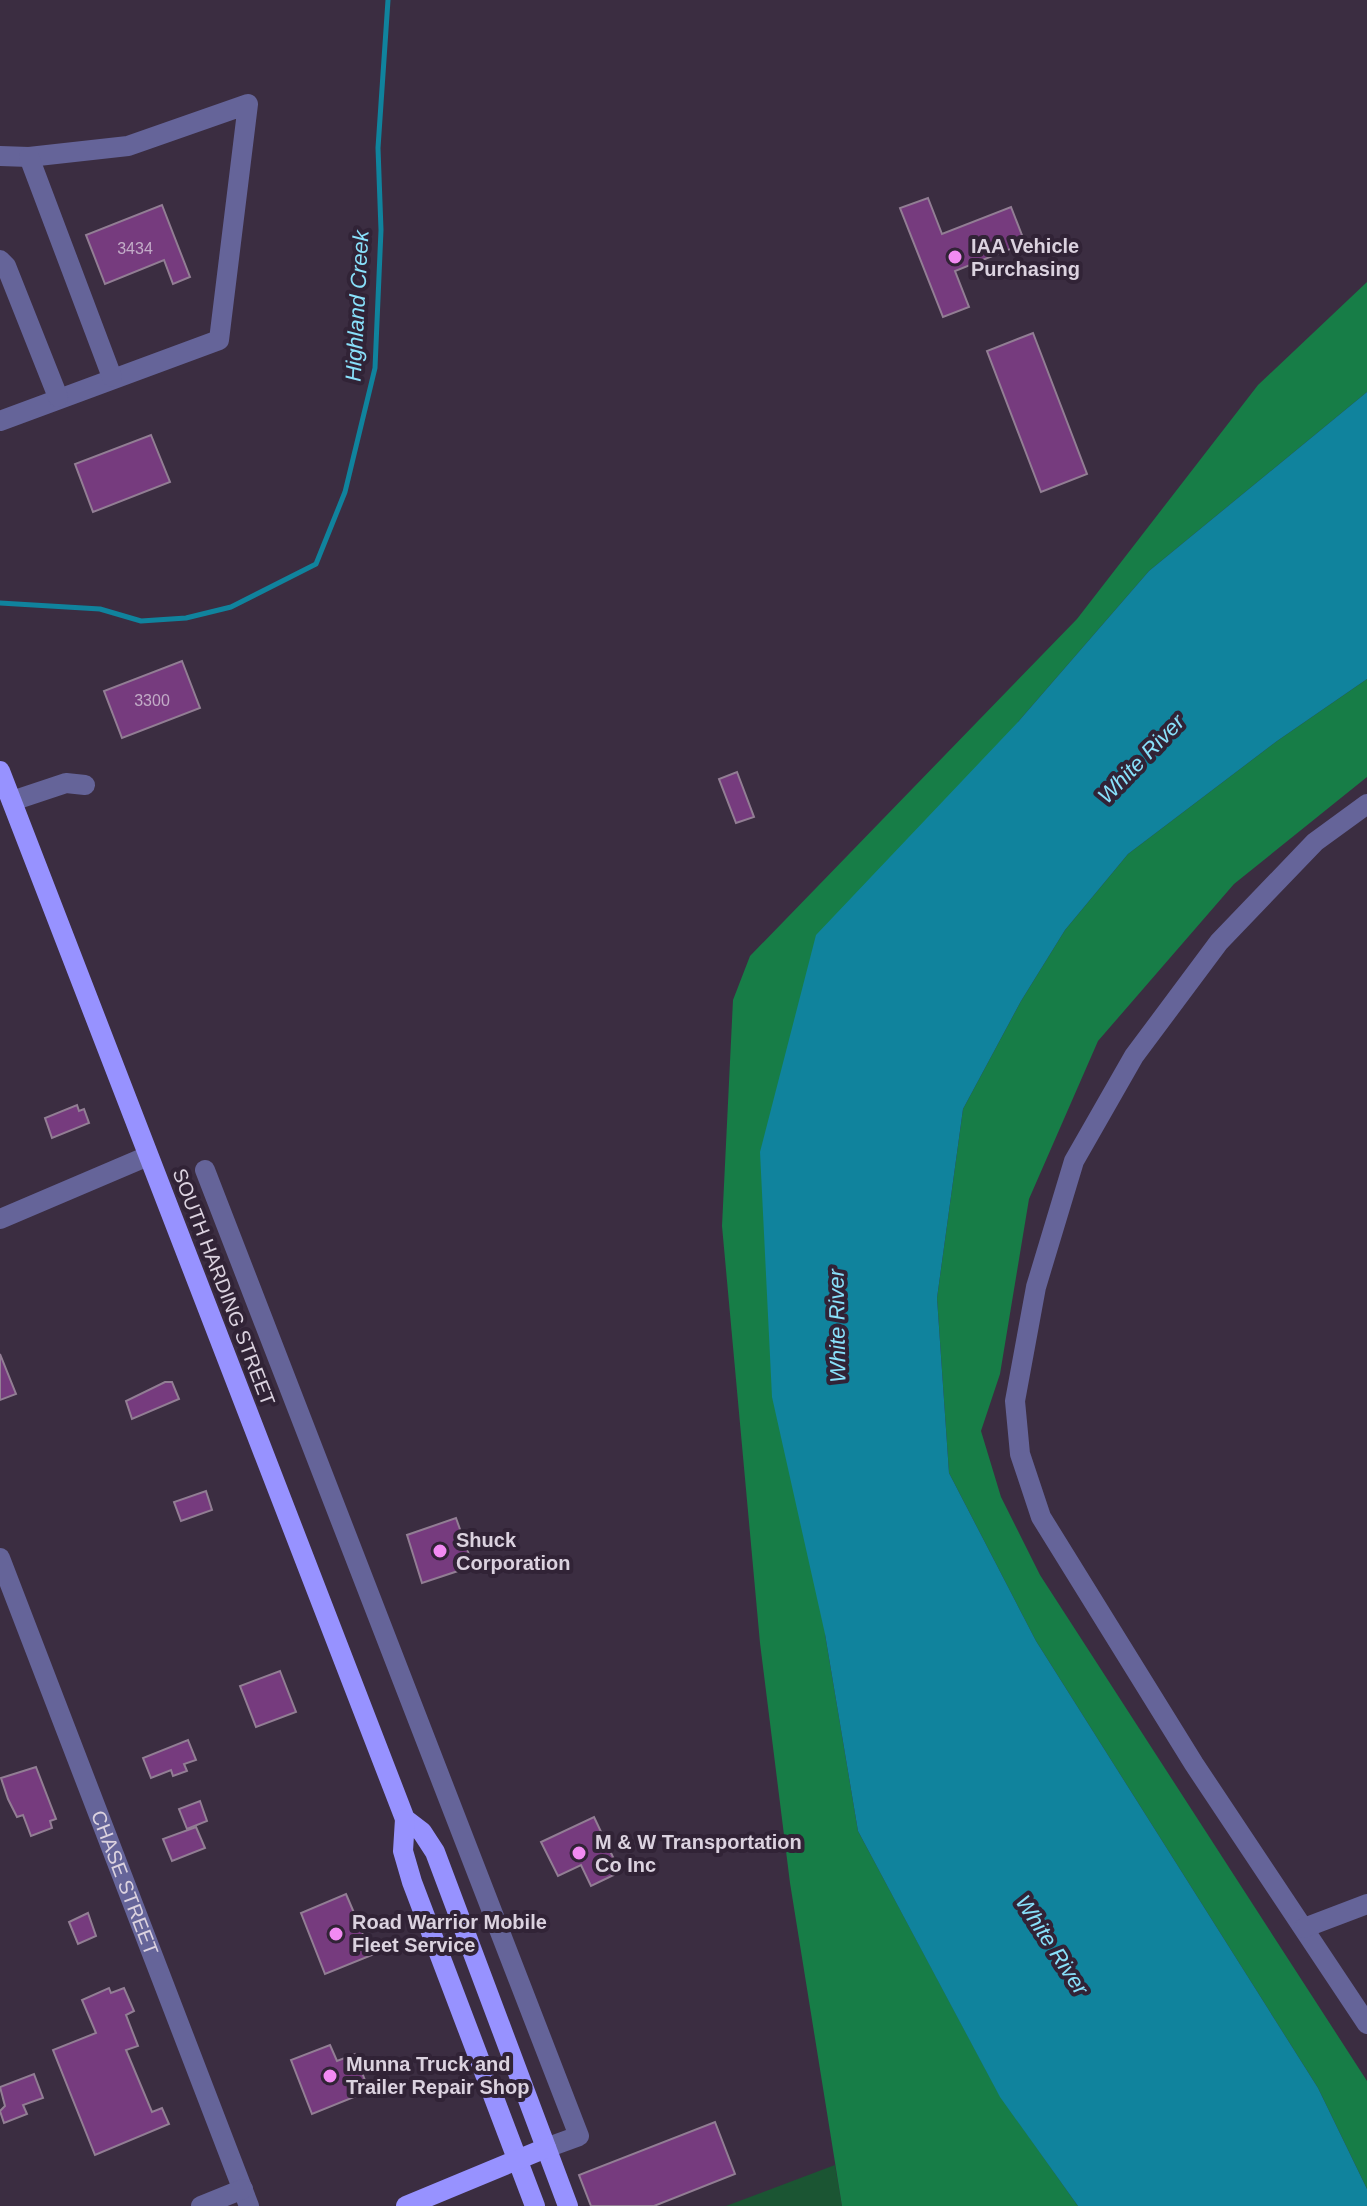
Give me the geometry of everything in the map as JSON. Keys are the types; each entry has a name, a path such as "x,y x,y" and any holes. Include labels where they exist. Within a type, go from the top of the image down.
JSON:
{"main road":[{"name":"SOUTH HARDING STREET","path":"0,771 405,1819"},
{"path":"405,1819 422,1832 435,1852 568,2206"},
{"path":"405,1819 403,1851 412,1882 535,2206"},
{"path":"406,2206 546,2148"}],"street":[{"path":"0,156 29,157 128,146 248,104 219,340 112,377 0,421"},
{"path":"29,157 112,377"},
{"path":"0,260 6,266 58,397"},
{"path":"12,801 66,783 85,785"},
{"path":"1367,804 1315,842 1219,942 1134,1056 1074,1161 1036,1287 1015,1401 1020,1454 1041,1517 1194,1764 1367,2024"},
{"path":"0,1219 148,1156"},
{"path":"205,1170 579,2136 546,2148"},
{"name":"CHASE STREET","path":"0,1558 246,2198"},
{"path":"1304,1928 1367,1904"},
{"path":"201,2206 246,2198"}],"green space":[{"path":"1367,282 1367,392 1149,571 1018,722 825,1634 858,1831 1000,2096 1078,2206 842,2206 790,1883 760,1643 722,1226 733,1000 750,956 1077,619 1258,385"},
{"path":"1367,679 1367,777 1234,884 1098,1041 1029,1199 1000,1374 981,1431 1001,1497 1040,1575 1367,2081 1367,2189 1318,2088 1036,1641 949,1473 937,1298 963,1109 1021,1001 1065,930 1128,854 1277,741"},
{"path":"835,2165 842,2206 726,2206"}],"water":[{"name":"White River","path":"1367,392 1367,679 1277,741 1128,854 1065,930 1021,1001 963,1109 937,1298 949,1473 1036,1641 1318,2088 1367,2189 1367,2206 1078,2206 1000,2097 858,1831 825,1634 772,1397 760,1152 816,935 1018,722 1149,571"}],"building":[{"name":"IAA Vehicle Purchasing","path":"928,198 942,234 1011,207 1025,243 955,271 969,307 943,317 900,208"},
{"path":"162,205 190,277 173,284 164,260 105,284 86,235"},
{"path":"1033,333 1087,474 1041,492 987,351"},
{"path":"151,435 170,482 93,512 75,464"},
{"path":"182,661 200,708 122,738 104,691"},
{"path":"737,772 754,817 736,823 719,779"},
{"path":"77,1105 79,1111 84,1109 89,1123 52,1138 45,1118"},
{"path":"0,1354 16,1394 0,1400"},
{"path":"165,1382 172,1382 179,1399 132,1419 126,1401"},
{"path":"206,1491 212,1510 181,1521 174,1502"},
{"name":"Shuck Corporation","path":"456,1518 473,1566 422,1583 407,1535"},
{"path":"280,1671 296,1712 256,1727 240,1686"},
{"path":"188,1740 196,1760 184,1764 187,1771 173,1776 171,1770 151,1778 143,1758"},
{"path":"36,1767 56,1819 50,1821 52,1828 31,1836 23,1815 17,1817 1,1778"},
{"path":"200,1801 207,1821 187,1829 179,1809"},
{"name":"M & W Transportation Co Inc","path":"594,1817 620,1872 591,1886 581,1865 558,1876 541,1842"},
{"path":"196,1827 205,1848 172,1861 163,1839"},
{"name":"Road Warrior Mobile Fleet Service","path":"346,1894 372,1955 325,1974 301,1913"},
{"path":"88,1913 96,1936 78,1944 69,1922"},
{"path":"109,1988 111,1993 124,1988 134,2011 126,2015 138,2046 126,2050 152,2112 162,2108 169,2124 95,2155 53,2050 96,2033 82,2000"},
{"name":"Munna Truck and Trailer Repair Shop","path":"330,2045 337,2061 355,2054 369,2091 312,2114 291,2060"},
{"path":"34,2074 43,2098 23,2105 27,2114 4,2123 0,2111 5,2106 0,2087"},
{"path":"715,2122 735,2174 654,2206 591,2206 579,2175"}],"waterway":[{"name":"Highland Creek","path":"0,603 100,609 141,621 186,618 231,607 316,564 345,492 375,368 381,230 378,148 388,0"}],"place":[{"name":"IAA Vehicle Purchasing","path":"955,257"},
{"name":"Shuck Corporation","path":"440,1551"},
{"name":"M & W Transportation Co Inc","path":"579,1853"},
{"name":"Road Warrior Mobile Fleet Service","path":"336,1934"},
{"name":"Munna Truck and Trailer Repair Shop","path":"330,2076"}]}
